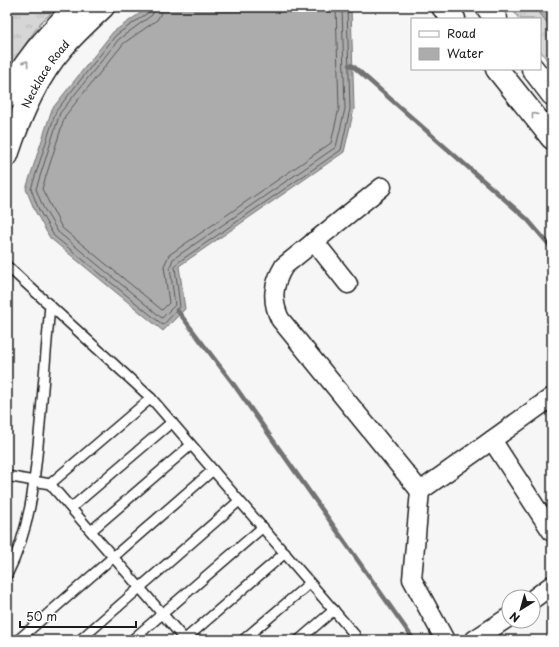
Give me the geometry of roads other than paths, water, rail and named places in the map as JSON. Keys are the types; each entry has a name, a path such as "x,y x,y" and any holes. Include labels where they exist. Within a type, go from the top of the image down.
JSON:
{"main road":[{"name":"Necklace Road","path":"7,97 22,68 32,54 75,7"},
{"name":"Necklace Road","path":"7,155 13,136 37,84 61,49 103,7"},
{"path":"443,7 453,18"},
{"path":"487,7 495,18"},
{"path":"498,70 552,138"},
{"path":"534,70 552,94"}],"street":[{"path":"382,187 314,240 284,266 278,276 274,305 280,319 420,491 412,579 445,640"},
{"path":"314,240 348,284"},
{"path":"420,491 552,397"},
{"path":"492,440 552,532"},
{"path":"541,593 552,585"},
{"path":"474,640 501,622"}],"lane":[{"path":"7,266 151,398 355,635 350,640"},
{"path":"7,575 15,558 29,514 34,480 50,305"},
{"path":"50,484 151,398"},
{"path":"71,508 172,422"},
{"path":"91,531 192,445"},
{"path":"18,640 112,556 213,470"},
{"path":"7,476 50,484 184,640 285,553"},
{"path":"80,640 239,501"},
{"path":"132,640 262,528"},
{"path":"243,640 310,583"},
{"path":"299,640 334,610"}],"water":[{"path":"149,7 351,7 354,109 344,152 179,266 185,309 163,331 50,238 35,211 26,189 52,109 113,32"},
{"path":"535,7 552,7 552,29"}],"waterway":[{"path":"349,65 353,66 527,219 552,248"},
{"path":"177,310 232,382 414,640"}]}
